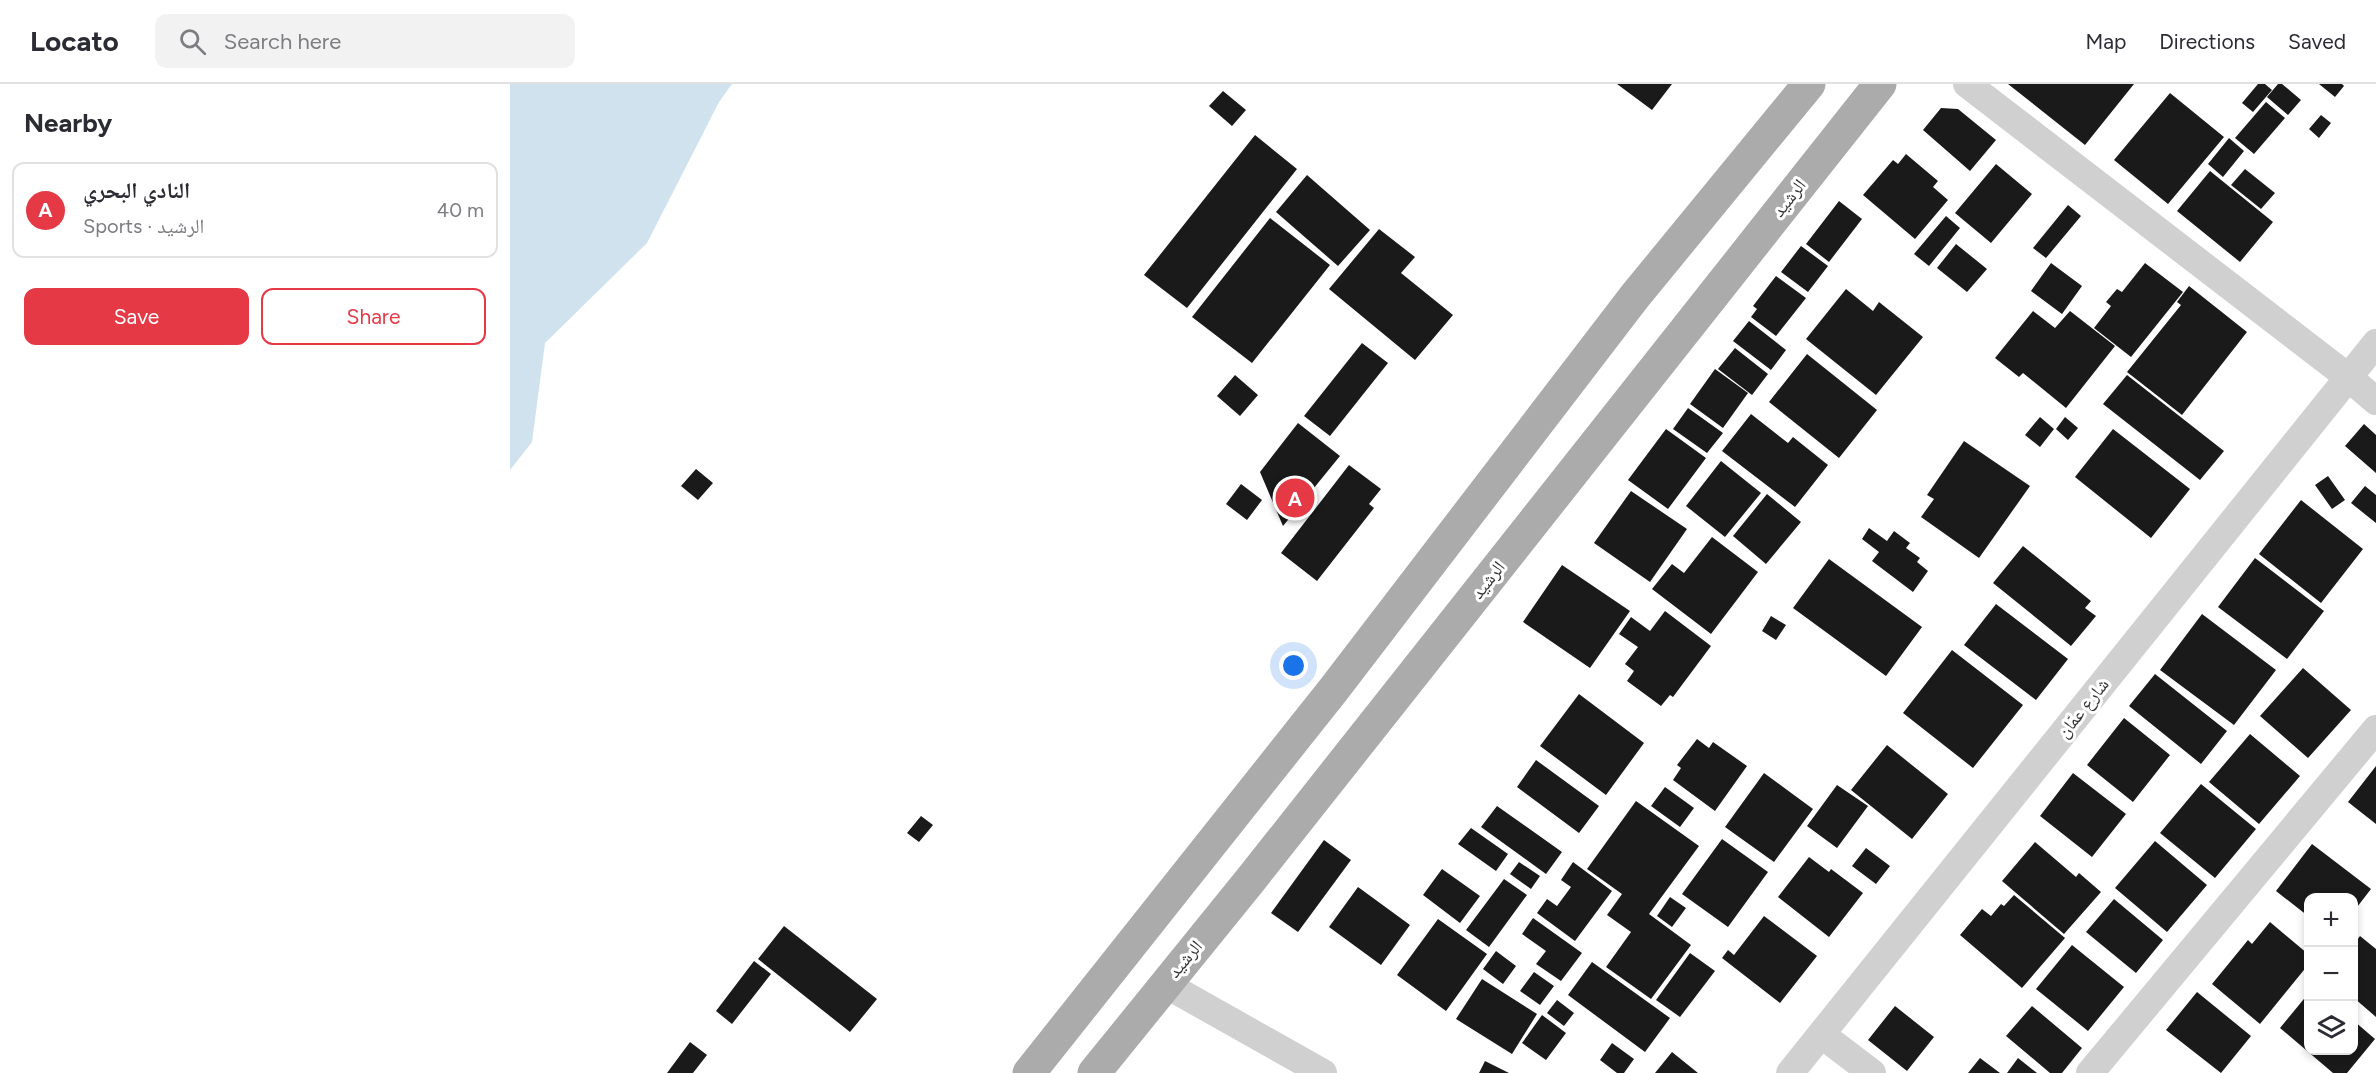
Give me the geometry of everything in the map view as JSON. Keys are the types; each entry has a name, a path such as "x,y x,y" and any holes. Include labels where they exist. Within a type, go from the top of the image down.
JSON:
{"main road":[{"path":"1029,1073 1334,689 1635,296 1809,84"},
{"name":"الرشيد","path":"1094,1073 1252,878 1880,84"}],"street":[{"path":"1967,84 2348,377 2376,401"},
{"name":"شارع عمّان","path":"1790,1073 2376,343"},
{"path":"2090,1073 2376,729"},
{"path":"1165,984 1323,1073"},
{"path":"1822,1035 1872,1073"}],"water":[{"path":"510,84 732,84 719,102 647,243 545,343 532,442 510,470"}],"building":[{"path":"1617,84 1672,84 1652,110"},
{"path":"2008,84 2134,84 2085,145"},
{"path":"2258,84 2265,84 2272,90 2253,112 2242,103"},
{"path":"2278,84 2282,84 2301,100 2288,115 2267,97"},
{"path":"2319,84 2342,84 2344,86 2335,97"},
{"path":"1223,91 1246,110 1232,126 1209,106"},
{"path":"2170,93 2224,137 2168,204 2114,160"},
{"path":"2266,102 2285,118 2254,154 2235,138"},
{"path":"1941,108 1958,109 1996,140 1970,171 1923,130"},
{"path":"2321,115 2331,123 2319,138 2309,129"},
{"path":"1255,135 1297,169 1187,308 1144,275"},
{"path":"2229,138 2244,151 2223,177 2208,164"},
{"path":"1906,154 1938,181 1933,187 1948,200 1915,239 1863,195 1893,160 1898,164"},
{"path":"1996,164 2032,194 1991,243 1955,213"},
{"path":"2245,169 2275,193 2261,209 2231,185"},
{"path":"2210,171 2273,222 2240,262 2177,211"},
{"path":"1307,175 1370,230 1338,266 1276,212"},
{"path":"1839,201 1862,219 1829,262 1806,244"},
{"path":"2068,205 2081,216 2046,258 2033,248"},
{"path":"1946,216 1960,228 1929,266 1914,254"},
{"path":"1270,218 1330,265 1252,363 1192,317"},
{"path":"1379,229 1415,257 1401,273 1453,315 1415,360 1329,289"},
{"path":"1956,244 1987,269 1967,292 1937,268"},
{"path":"1801,246 1828,266 1808,292 1781,272"},
{"path":"2051,263 2082,286 2062,314 2031,291"},
{"path":"2145,263 2183,292 2131,357 2094,328 2111,306 2106,302 2117,289 2122,292"},
{"path":"1776,276 1806,298 1776,336 1751,317 1757,309 1753,306"},
{"path":"2189,286 2247,332 2182,415 2127,372 2181,305 2177,302"},
{"path":"1846,289 1873,311 1879,302 1923,337 1876,395 1806,339"},
{"path":"2033,311 2055,328 2070,311 2115,346 2066,408 2023,373 2019,377 1995,358"},
{"path":"1749,321 1786,350 1771,370 1733,341"},
{"path":"1362,343 1388,363 1330,436 1304,416"},
{"path":"1735,348 1768,374 1752,395 1718,369"},
{"path":"1807,354 1877,410 1839,458 1769,402"},
{"path":"1715,369 1748,393 1723,428 1690,404"},
{"path":"1235,375 1258,395 1240,416 1217,396"},
{"path":"2127,375 2224,451 2200,480 2103,404"},
{"path":"1688,408 1723,433 1707,453 1673,429"},
{"path":"1751,414 1788,443 1793,437 1828,465 1795,507 1722,451"},
{"path":"2040,417 2054,429 2040,447 2025,435"},
{"path":"2065,417 2078,428 2068,440 2056,429"},
{"path":"1298,423 1340,456 1283,526 1260,472"},
{"path":"2364,424 2376,435 2376,473 2345,446"},
{"path":"1666,429 1706,458 1668,509 1628,480"},
{"path":"2113,429 2190,489 2151,538 2075,477"},
{"path":"1964,441 2030,486 1979,558 1921,517 1934,499 1927,495"},
{"path":"1721,461 1761,493 1725,537 1686,506"},
{"path":"1349,465 1381,489 1369,504 1374,508 1317,581 1281,553"},
{"path":"696,469 713,483 698,500 681,486"},
{"path":"2328,476 2345,500 2332,509 2315,485"},
{"path":"1241,484 1262,500 1247,520 1226,504"},
{"path":"2365,486 2376,495 2376,523 2351,503"},
{"path":"1631,491 1687,529 1650,582 1594,543"},
{"path":"1767,494 1801,522 1766,564 1733,536"},
{"path":"2301,500 2363,549 2321,603 2259,554"},
{"path":"1869,528 1887,541 1894,531 1910,543 1906,548 1920,558 1917,562 1928,571 1913,592 1872,561 1879,552 1862,539"},
{"path":"1712,537 1758,572 1711,634 1652,589 1672,564 1684,573"},
{"path":"2023,546 2091,601 2085,608 2096,616 2071,646 1993,583"},
{"path":"2255,558 2324,611 2287,659 2218,607"},
{"path":"1829,559 1922,627 1886,676 1793,608"},
{"path":"1562,565 1630,611 1590,668 1523,622"},
{"path":"1996,604 2068,659 2036,700 1964,645"},
{"path":"1665,611 1711,646 1673,697 1670,695 1661,706 1627,681 1634,671 1625,664 1638,647 1619,634 1631,617 1650,631"},
{"path":"2202,614 2276,670 2234,725 2160,670"},
{"path":"1771,616 1786,625 1776,640 1762,631"},
{"path":"1952,650 2023,705 1973,768 1903,713"},
{"path":"2303,668 2351,710 2308,758 2260,716"},
{"path":"2155,674 2227,731 2201,764 2129,706"},
{"path":"1579,694 1644,743 1606,795 1540,746"},
{"path":"2124,718 2170,755 2133,802 2087,765"},
{"path":"2250,734 2300,776 2259,824 2209,782"},
{"path":"1697,739 1709,748 1713,742 1747,766 1715,811 1673,780 1681,768 1677,765"},
{"path":"1887,745 1948,794 1912,839 1851,790"},
{"path":"1536,760 1599,806 1579,833 1517,787"},
{"path":"2376,766 2376,824 2348,802"},
{"path":"1764,773 1813,809 1774,862 1725,827"},
{"path":"2073,773 2126,814 2092,857 2040,816"},
{"path":"2201,784 2256,829 2215,878 2160,833"},
{"path":"1837,785 1868,806 1837,848 1807,826"},
{"path":"1665,787 1694,808 1680,827 1651,806"},
{"path":"1636,801 1699,846 1649,914 1691,945 1651,999 1606,967 1631,932 1607,915 1622,894 1587,869"},
{"path":"1497,806 1562,852 1546,874 1481,827"},
{"path":"921,816 933,825 919,842 907,833"},
{"path":"1471,828 1508,854 1496,871 1458,844"},
{"path":"1722,839 1768,872 1728,927 1682,894"},
{"path":"1324,840 1351,860 1298,932 1271,913"},
{"path":"2155,841 2207,885 2167,932 2115,888"},
{"path":"2035,842 2076,877 2079,873 2101,892 2064,934 2002,881"},
{"path":"2312,844 2371,889 2358,906 2358,893 2304,893 2304,913 2276,891"},
{"path":"1866,848 1890,866 1876,884 1852,866"},
{"path":"1809,857 1829,872 1831,869 1863,893 1829,937 1778,897"},
{"path":"1519,862 1540,876 1531,889 1510,874"},
{"path":"1573,862 1612,891 1575,941 1537,913 1547,899 1557,906 1571,887 1561,880"},
{"path":"1442,869 1480,896 1460,923 1423,895"},
{"path":"1504,879 1527,895 1489,947 1466,930"},
{"path":"1358,887 1410,925 1381,965 1329,927"},
{"path":"2014,895 2065,938 2022,988 1960,935 1982,909 1991,916 2001,904 2004,906"},
{"path":"1670,897 1686,908 1672,927 1657,916"},
{"path":"2114,899 2163,940 2136,973 2086,932"},
{"path":"1764,916 1817,956 1780,1003 1722,958 1728,950 1734,955"},
{"path":"1533,918 1582,953 1561,981 1536,964 1546,951 1522,934"},
{"path":"1438,919 1487,954 1446,1011 1397,975"},
{"path":"2270,922 2304,951 2304,970 2260,1024 2212,984 2248,940 2252,944"},
{"path":"784,926 877,999 850,1032 758,959"},
{"path":"2360,936 2376,949 2376,1017 2358,1001 2358,939"},
{"path":"2072,945 2124,987 2088,1031 2036,989"},
{"path":"1496,951 1516,966 1503,984 1483,969"},
{"path":"1690,953 1715,971 1680,1017 1656,1000"},
{"path":"754,961 771,974 732,1024 716,1011"},
{"path":"1592,962 1670,1018 1645,1052 1568,995"},
{"path":"1534,972 1554,986 1540,1005 1520,991"},
{"path":"1482,979 1537,1014 1512,1054 1456,1019"},
{"path":"2197,992 2251,1036 2221,1073 2166,1030"},
{"path":"2304,999 2304,1048 2280,1028"},
{"path":"1557,1000 1574,1013 1564,1026 1547,1013"},
{"path":"1895,1006 1934,1037 1907,1071 1868,1040"},
{"path":"2032,1006 2082,1048 2062,1073 2050,1073 2006,1036"},
{"path":"1542,1015 1566,1033 1546,1060 1522,1043"},
{"path":"2358,1024 2375,1039 2347,1073 2333,1073 2312,1055 2358,1055"},
{"path":"690,1042 707,1055 693,1073 667,1073"},
{"path":"1612,1043 1634,1059 1624,1073 1617,1073 1600,1060"},
{"path":"1672,1052 1698,1073 1655,1073"},
{"path":"1980,1058 2000,1073 1968,1073"},
{"path":"2018,1058 2037,1073 2007,1073"},
{"path":"1485,1061 1509,1073 1479,1073"}],"place":[{"name":"النادي البحري","path":"1295,498"}]}
